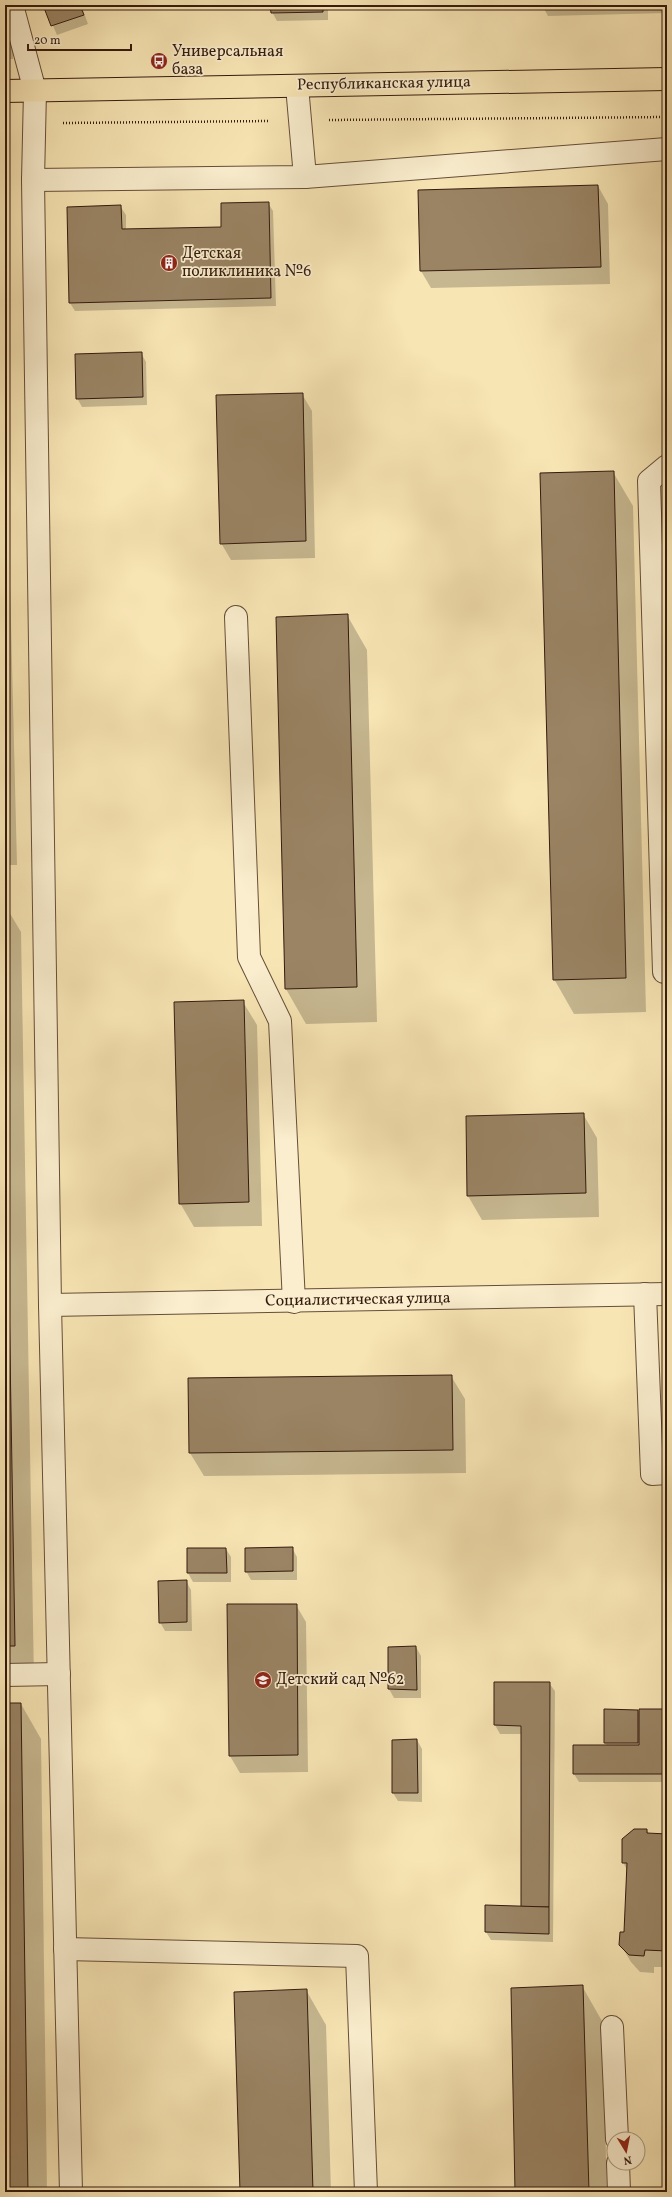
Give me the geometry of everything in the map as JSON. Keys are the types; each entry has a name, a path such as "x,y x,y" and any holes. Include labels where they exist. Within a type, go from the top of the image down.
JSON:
{"main road":[{"name":"Республиканская улица","path":"5,91 667,79"}],"street":[{"path":"12,5 35,91 33,180 50,1305 71,2192"},
{"path":"297,86 305,178"},
{"path":"33,180 305,178 667,150"},
{"path":"667,466 649,481 664,972 667,972"},
{"path":"236,617 249,957 280,1021 294,1302"},
{"path":"645,1294 652,1474 667,1473"},
{"name":"Социалистическая улица","path":"50,1305 294,1302 667,1294"},
{"path":"5,1675 59,1674"},
{"path":"65,1949 357,1956 366,2192"},
{"path":"612,2027 617,2131"},
{"path":"618,2171 619,2192"}],"path":[{"path":"35,123 667,117"}],"building":[{"path":"43,5 80,5 84,15 51,26"},
{"path":"270,5 323,5 323,12 271,13"},
{"path":"5,28 8,28 9,51 5,51"},
{"path":"598,185 601,267 420,271 418,190"},
{"name":"Детская поликлиника №6","path":"269,202 271,298 69,303 67,207 121,205 122,229 221,227 221,203"},
{"path":"142,352 143,397 76,399 75,354"},
{"path":"303,393 306,541 220,544 216,395"},
{"path":"614,471 626,978 553,980 540,473"},
{"path":"348,614 357,987 285,989 276,617"},
{"path":"244,1000 249,1202 179,1204 174,1002"},
{"path":"5,1085 9,1294 5,1294"},
{"path":"584,1113 586,1193 467,1196 466,1116"},
{"path":"5,1294 9,1294 15,1646 5,1646"},
{"path":"452,1375 453,1450 189,1453 188,1378"},
{"path":"293,1547 293,1571 245,1572 245,1548"},
{"path":"187,1548 226,1548 227,1573 187,1573"},
{"path":"187,1580 187,1622 159,1623 158,1581"},
{"name":"Детский сад №62","path":"227,1604 297,1604 298,1755 229,1756"},
{"path":"416,1646 417,1690 388,1689 388,1647"},
{"path":"494,1682 550,1682 549,1907 521,1907 521,1726 494,1725"},
{"path":"5,1703 21,1703 28,2192 5,2192"},
{"path":"604,1709 638,1710 638,1743 604,1743"},
{"path":"639,1709 667,1709 667,1774 573,1774 573,1745 639,1745"},
{"path":"417,1739 418,1793 392,1793 392,1740"},
{"path":"634,1829 647,1829 647,1833 667,1834 667,1951 645,1950 644,1956 629,1955 619,1945 620,1932 624,1932 627,1863 622,1863 622,1839"},
{"path":"485,1905 549,1907 549,1934 485,1932"},
{"path":"583,1985 589,2192 515,2192 511,1988"},
{"path":"307,1989 313,2192 240,2192 234,1992"}],"place":[{"name":"Универсальная база","path":"159,61"},
{"name":"Детская поликлиника №6","path":"169,263"},
{"name":"Детский сад №62","path":"263,1680"}]}
